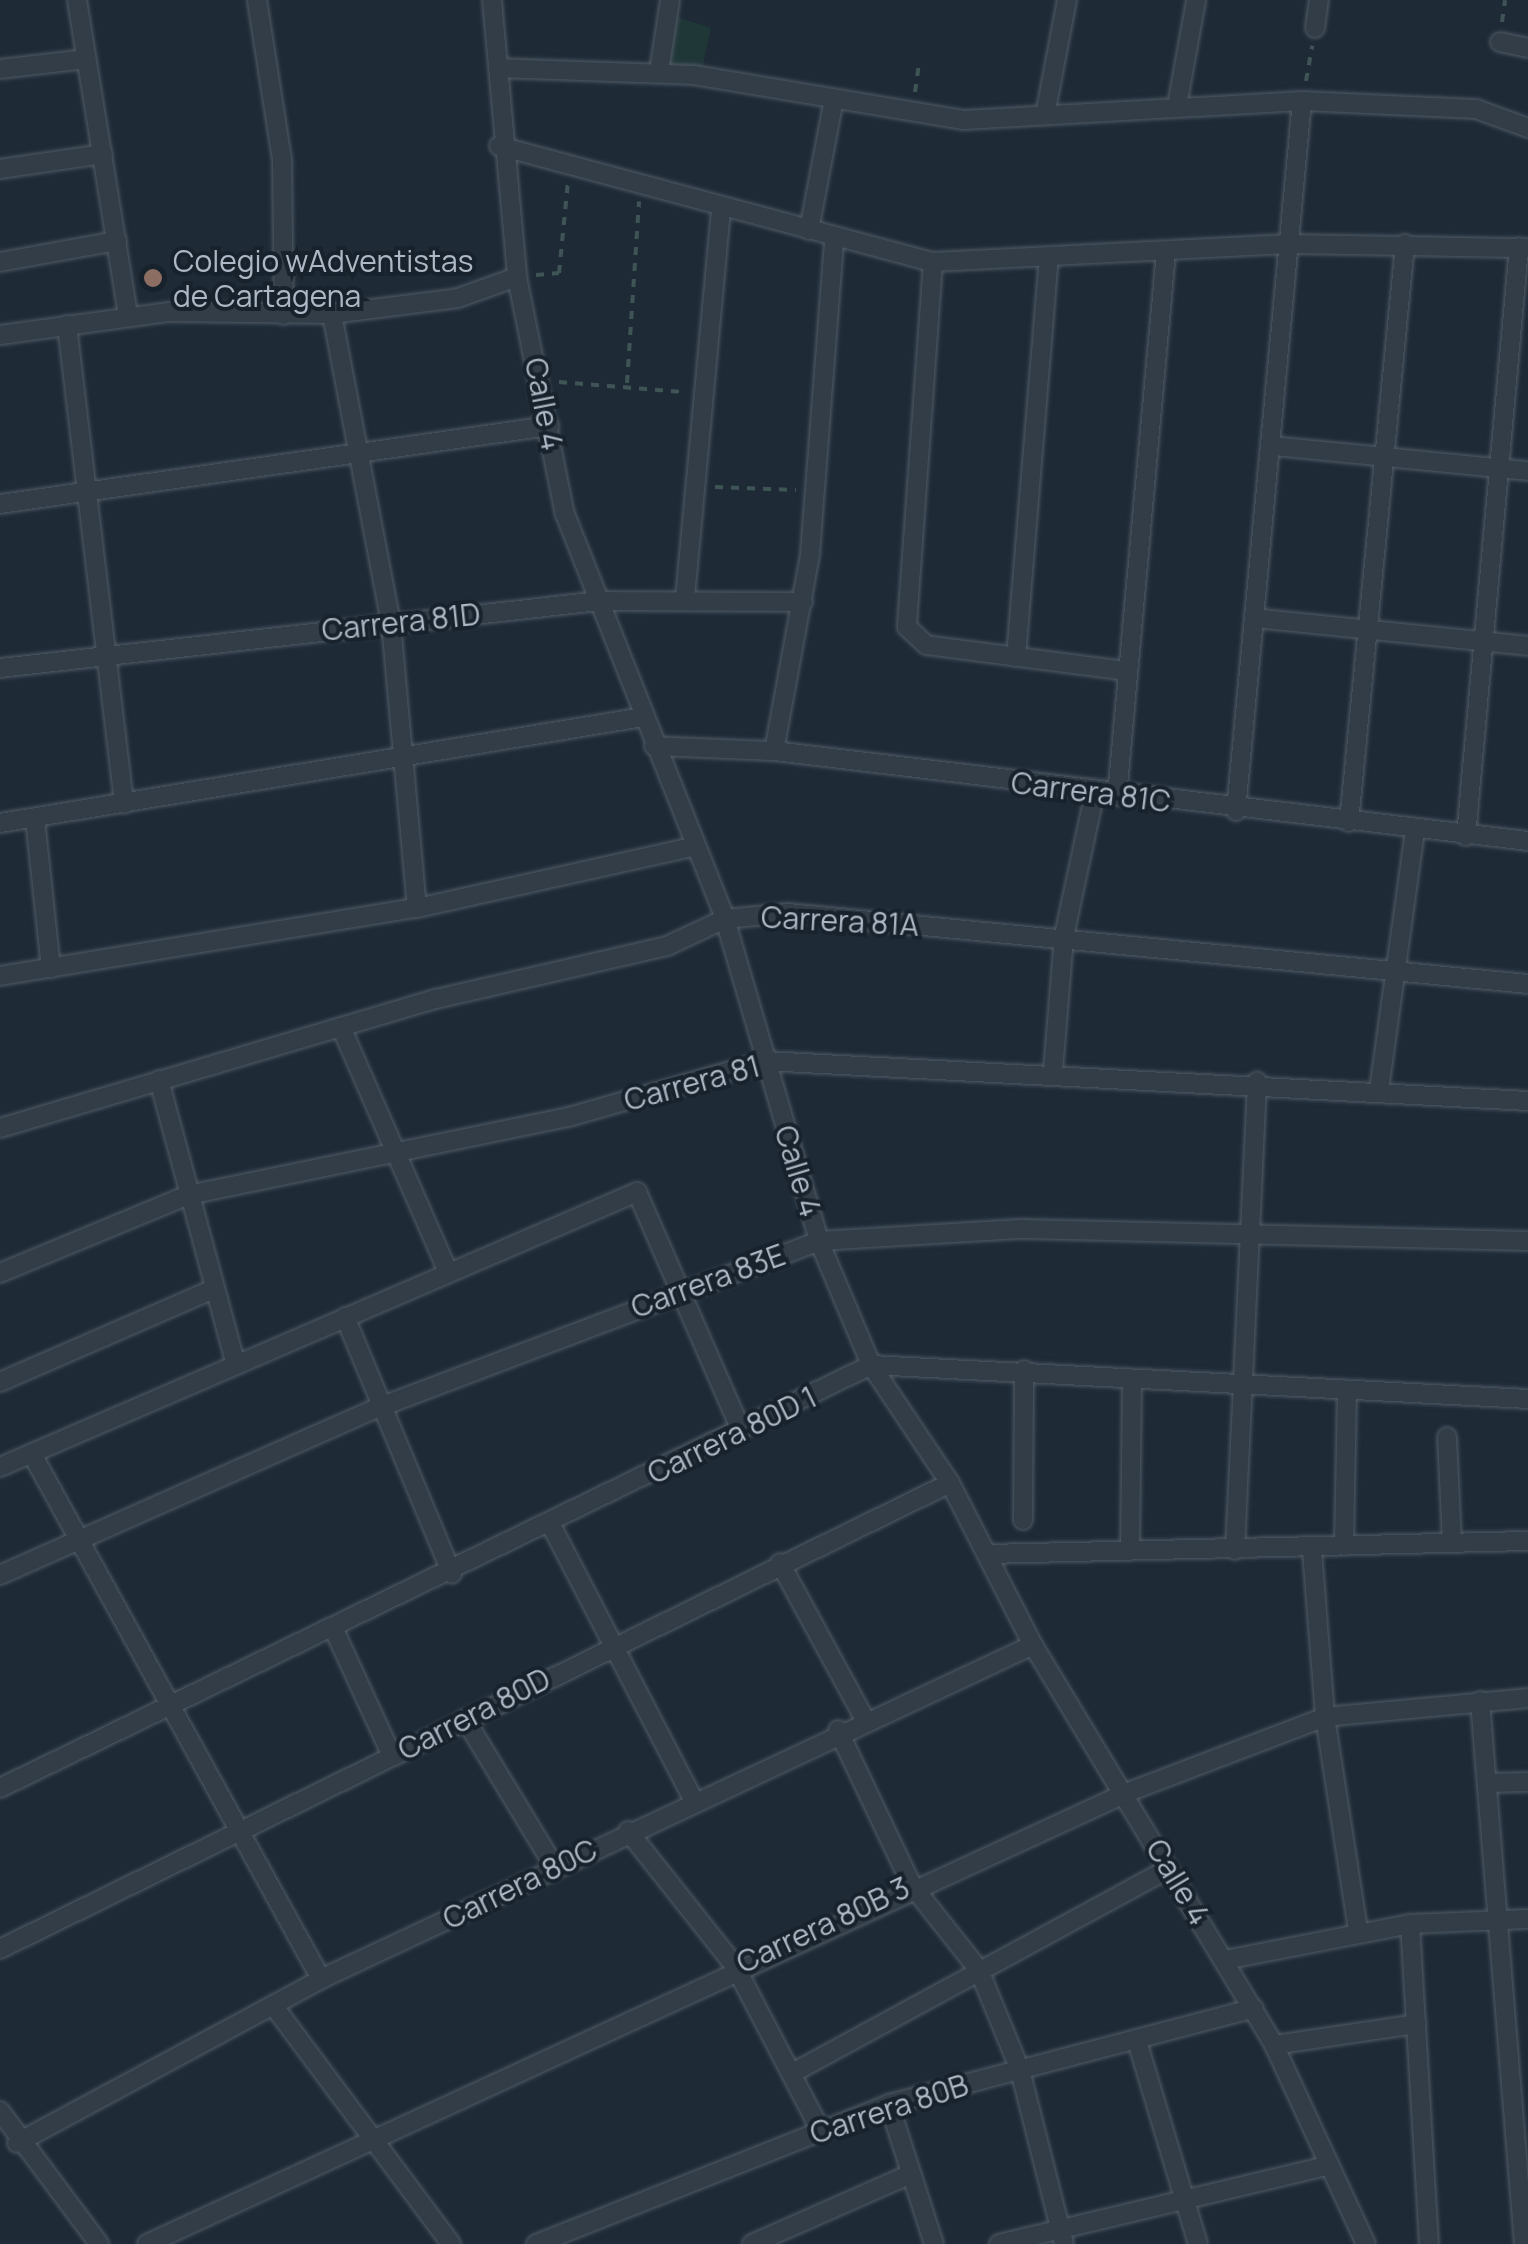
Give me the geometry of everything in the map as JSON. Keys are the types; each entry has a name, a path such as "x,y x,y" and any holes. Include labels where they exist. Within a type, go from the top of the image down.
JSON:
{"street":[{"path":"76,0 128,316"},
{"path":"257,0 282,160 284,315"},
{"name":"Calle 4","path":"492,0 499,146 517,277 542,383 565,514 693,847 725,918 818,1240 871,1365 950,1482 1034,1644 1254,2008 1366,2244"},
{"path":"658,72 670,0"},
{"path":"1045,115 1067,0"},
{"path":"1177,106 1196,0"},
{"path":"1316,28 1320,0"},
{"path":"1500,42 1528,48"},
{"path":"0,68 86,59"},
{"path":"498,68 658,72 834,99 912,116 1045,115 1302,100 1476,109 1528,128"},
{"path":"809,230 834,99"},
{"path":"1236,811 1302,100"},
{"path":"499,146 640,181 721,208 809,230 834,242 933,262 1290,244 1524,248 1466,836"},
{"path":"0,169 103,154"},
{"path":"685,598 693,486 708,396 721,208"},
{"path":"0,262 117,241"},
{"path":"774,751 804,602 834,242"},
{"path":"1349,822 1405,244"},
{"path":"1117,796 1166,252"},
{"path":"1016,657 1049,258"},
{"path":"933,262 907,628 926,645 1126,671"},
{"path":"0,335 128,316 332,314 458,298 517,277"},
{"path":"332,314 391,623 409,755 417,908"},
{"path":"67,325 124,804"},
{"path":"0,504 358,448 549,426"},
{"path":"1272,446 1386,462 1528,471"},
{"name":"Carrera 81D","path":"0,668 104,653 599,601 685,598 804,602"},
{"path":"1254,618 1528,646"},
{"path":"0,822 643,716"},
{"name":"Carrera 81C","path":"654,746 774,751 1236,811 1528,841"},
{"path":"1052,1071 1064,936 1094,792"},
{"path":"35,819 51,968"},
{"path":"1379,1090 1390,974 1414,832"},
{"path":"0,976 417,908 693,847"},
{"name":"Carrera 81A","path":"0,1128 341,1026 667,946 725,918 788,913 1064,936 1390,974 1528,984"},
{"path":"341,1026 390,1158 448,1272"},
{"name":"Carrera 81","path":"0,1273 188,1195 390,1158 765,1061 1052,1071 1528,1100"},
{"path":"160,1080 236,1365"},
{"path":"1234,1550 1256,1082"},
{"path":"0,1467 637,1192 741,1430"},
{"name":"Carrera 83E","path":"0,1576 380,1407 818,1240 1024,1228 1528,1241"},
{"path":"0,1382 214,1289"},
{"path":"345,1317 452,1574"},
{"name":"Carrera 80D 1","path":"0,1788 336,1632 871,1365 1024,1370 1132,1381 1347,1393 1528,1399"},
{"path":"1023,1520 1024,1370"},
{"path":"1130,1547 1132,1381"},
{"path":"1344,1546 1347,1393"},
{"path":"1447,1436 1452,1542"},
{"path":"32,1454 321,1980"},
{"name":"Carrera 80D","path":"0,1949 242,1835 612,1644 950,1482"},
{"path":"551,1524 693,1798"},
{"path":"987,1554 1130,1547 1312,1550 1528,1541"},
{"path":"1312,1550 1325,1717 1358,1931"},
{"path":"780,1563 864,1718"},
{"path":"336,1632 392,1756"},
{"name":"Carrera 80C","path":"17,2143 321,1980 556,1869 693,1798 1034,1644"},
{"name":"Carrera 80B 3","path":"147,2244 371,2142 911,1884 1126,1793 1325,1717 1528,1698"},
{"path":"1480,1701 1525,2244"},
{"path":"465,1720 556,1869"},
{"path":"838,1730 911,1884 980,1970 1020,2070 1063,2239"},
{"path":"1487,1784 1528,1782"},
{"path":"628,1831 735,1966 796,2071 820,2129"},
{"path":"796,2071 1168,1869"},
{"path":"1225,1960 1358,1931 1410,1924 1528,1919"},
{"path":"1410,1924 1429,2244"},
{"path":"273,2005 371,2142 451,2244"},
{"name":"Carrera 80B","path":"536,2244 889,2104 1254,2008"},
{"path":"1274,2045 1416,2024"},
{"path":"1136,2041 1198,2244"},
{"path":"889,2104 934,2244"},
{"path":"0,2111 17,2143 99,2244"},
{"path":"999,2244 1063,2239 1326,2166"},
{"path":"752,2244 796,2236 911,2174"}],"path":[{"path":"1500,42 1505,0"},
{"path":"1302,100 1316,28"},
{"path":"912,116 919,63"},
{"path":"517,277 559,273 570,162"},
{"path":"628,383 640,181"},
{"path":"542,383 628,383 708,396"},
{"path":"693,486 816,492"}],"green space":[{"path":"677,17 711,28 702,69 669,65"}],"place":[{"name":"Colegio wAdventistas de Cartagena","path":"153,278"}]}
